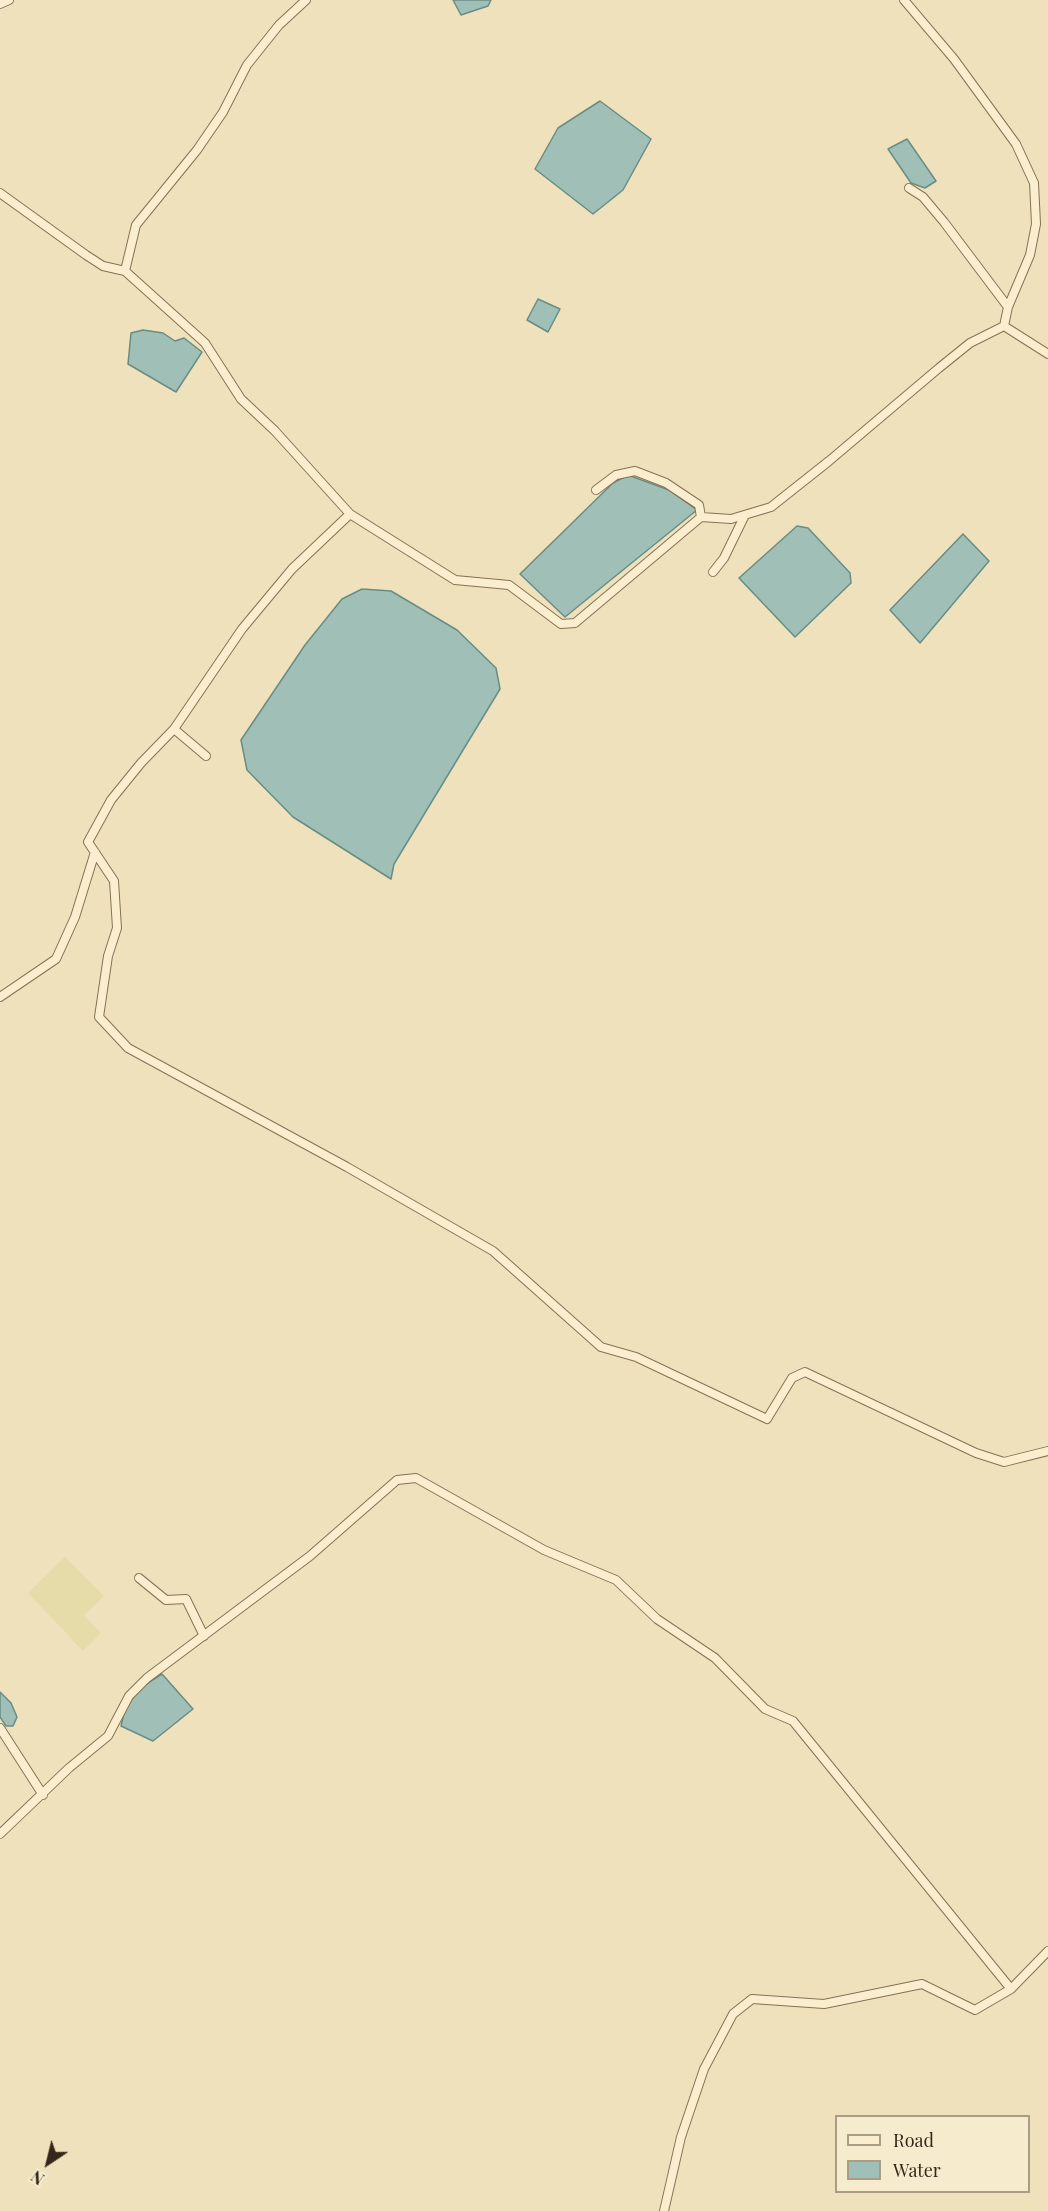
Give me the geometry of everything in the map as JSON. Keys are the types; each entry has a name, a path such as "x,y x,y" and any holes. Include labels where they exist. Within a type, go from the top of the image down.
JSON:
{"street":[{"path":"0,4 9,0"},
{"path":"125,272 136,225 210,131 223,112 247,65 279,25 306,0"},
{"path":"904,0 954,59 1016,144 1034,183 1036,224 1030,255 1008,307 1004,326"},
{"path":"909,188 923,197 944,222 1008,307"},
{"path":"0,193 103,266 125,272 205,343 241,399 275,430 350,514 455,580 509,585 561,624 575,622 701,517 731,519 744,517 771,507 830,461 970,343 1004,326"},
{"path":"1004,326 1048,354"},
{"path":"596,490 616,475 635,471 666,483 699,505 701,517"},
{"path":"350,514 292,569 242,629 174,729 141,763 111,800 88,842 114,881 117,928 108,956 99,1017 128,1048 347,1167 493,1251 601,1347 636,1357 767,1419 792,1378 805,1372 976,1454 1004,1462 1048,1451"},
{"path":"713,572 724,558 744,517"},
{"path":"174,729 206,756"},
{"path":"0,997 56,959 75,917 95,852"},
{"path":"0,1834 69,1768 108,1736 129,1696 147,1678 310,1556 397,1480 416,1478 544,1550 616,1580 657,1619 715,1658 765,1709 793,1721 1011,1989"},
{"path":"139,1578 166,1600 186,1599 204,1636"},
{"path":"0,1728 43,1795"},
{"path":"664,2211 681,2137 704,2069 733,2014 752,1999 824,2004 922,1984 975,2010 1011,1989 1048,1952"}],"shaded area":[{"path":"65,1557 104,1596 84,1615 101,1633 83,1651 28,1593"}],"water":[{"path":"453,0 491,0 488,6 461,15"},
{"path":"600,101 651,139 623,190 593,214 535,169 558,128"},
{"path":"907,139 936,181 925,188 911,183 888,149"},
{"path":"538,299 560,309 548,332 527,320"},
{"path":"143,330 163,333 175,341 184,338 202,352 176,392 128,364 131,333"},
{"path":"628,475 669,490 697,510 565,617 520,574 613,483"},
{"path":"797,526 808,528 850,573 851,583 795,637 739,578"},
{"path":"963,534 989,561 920,643 890,610"},
{"path":"362,589 391,591 457,630 496,668 500,689 394,864 391,879 293,817 247,770 241,740 305,645 342,599"},
{"path":"162,1674 193,1709 153,1741 121,1726 125,1709 140,1688"},
{"path":"0,1692 11,1703 17,1717 13,1726 6,1726 0,1717"}]}
